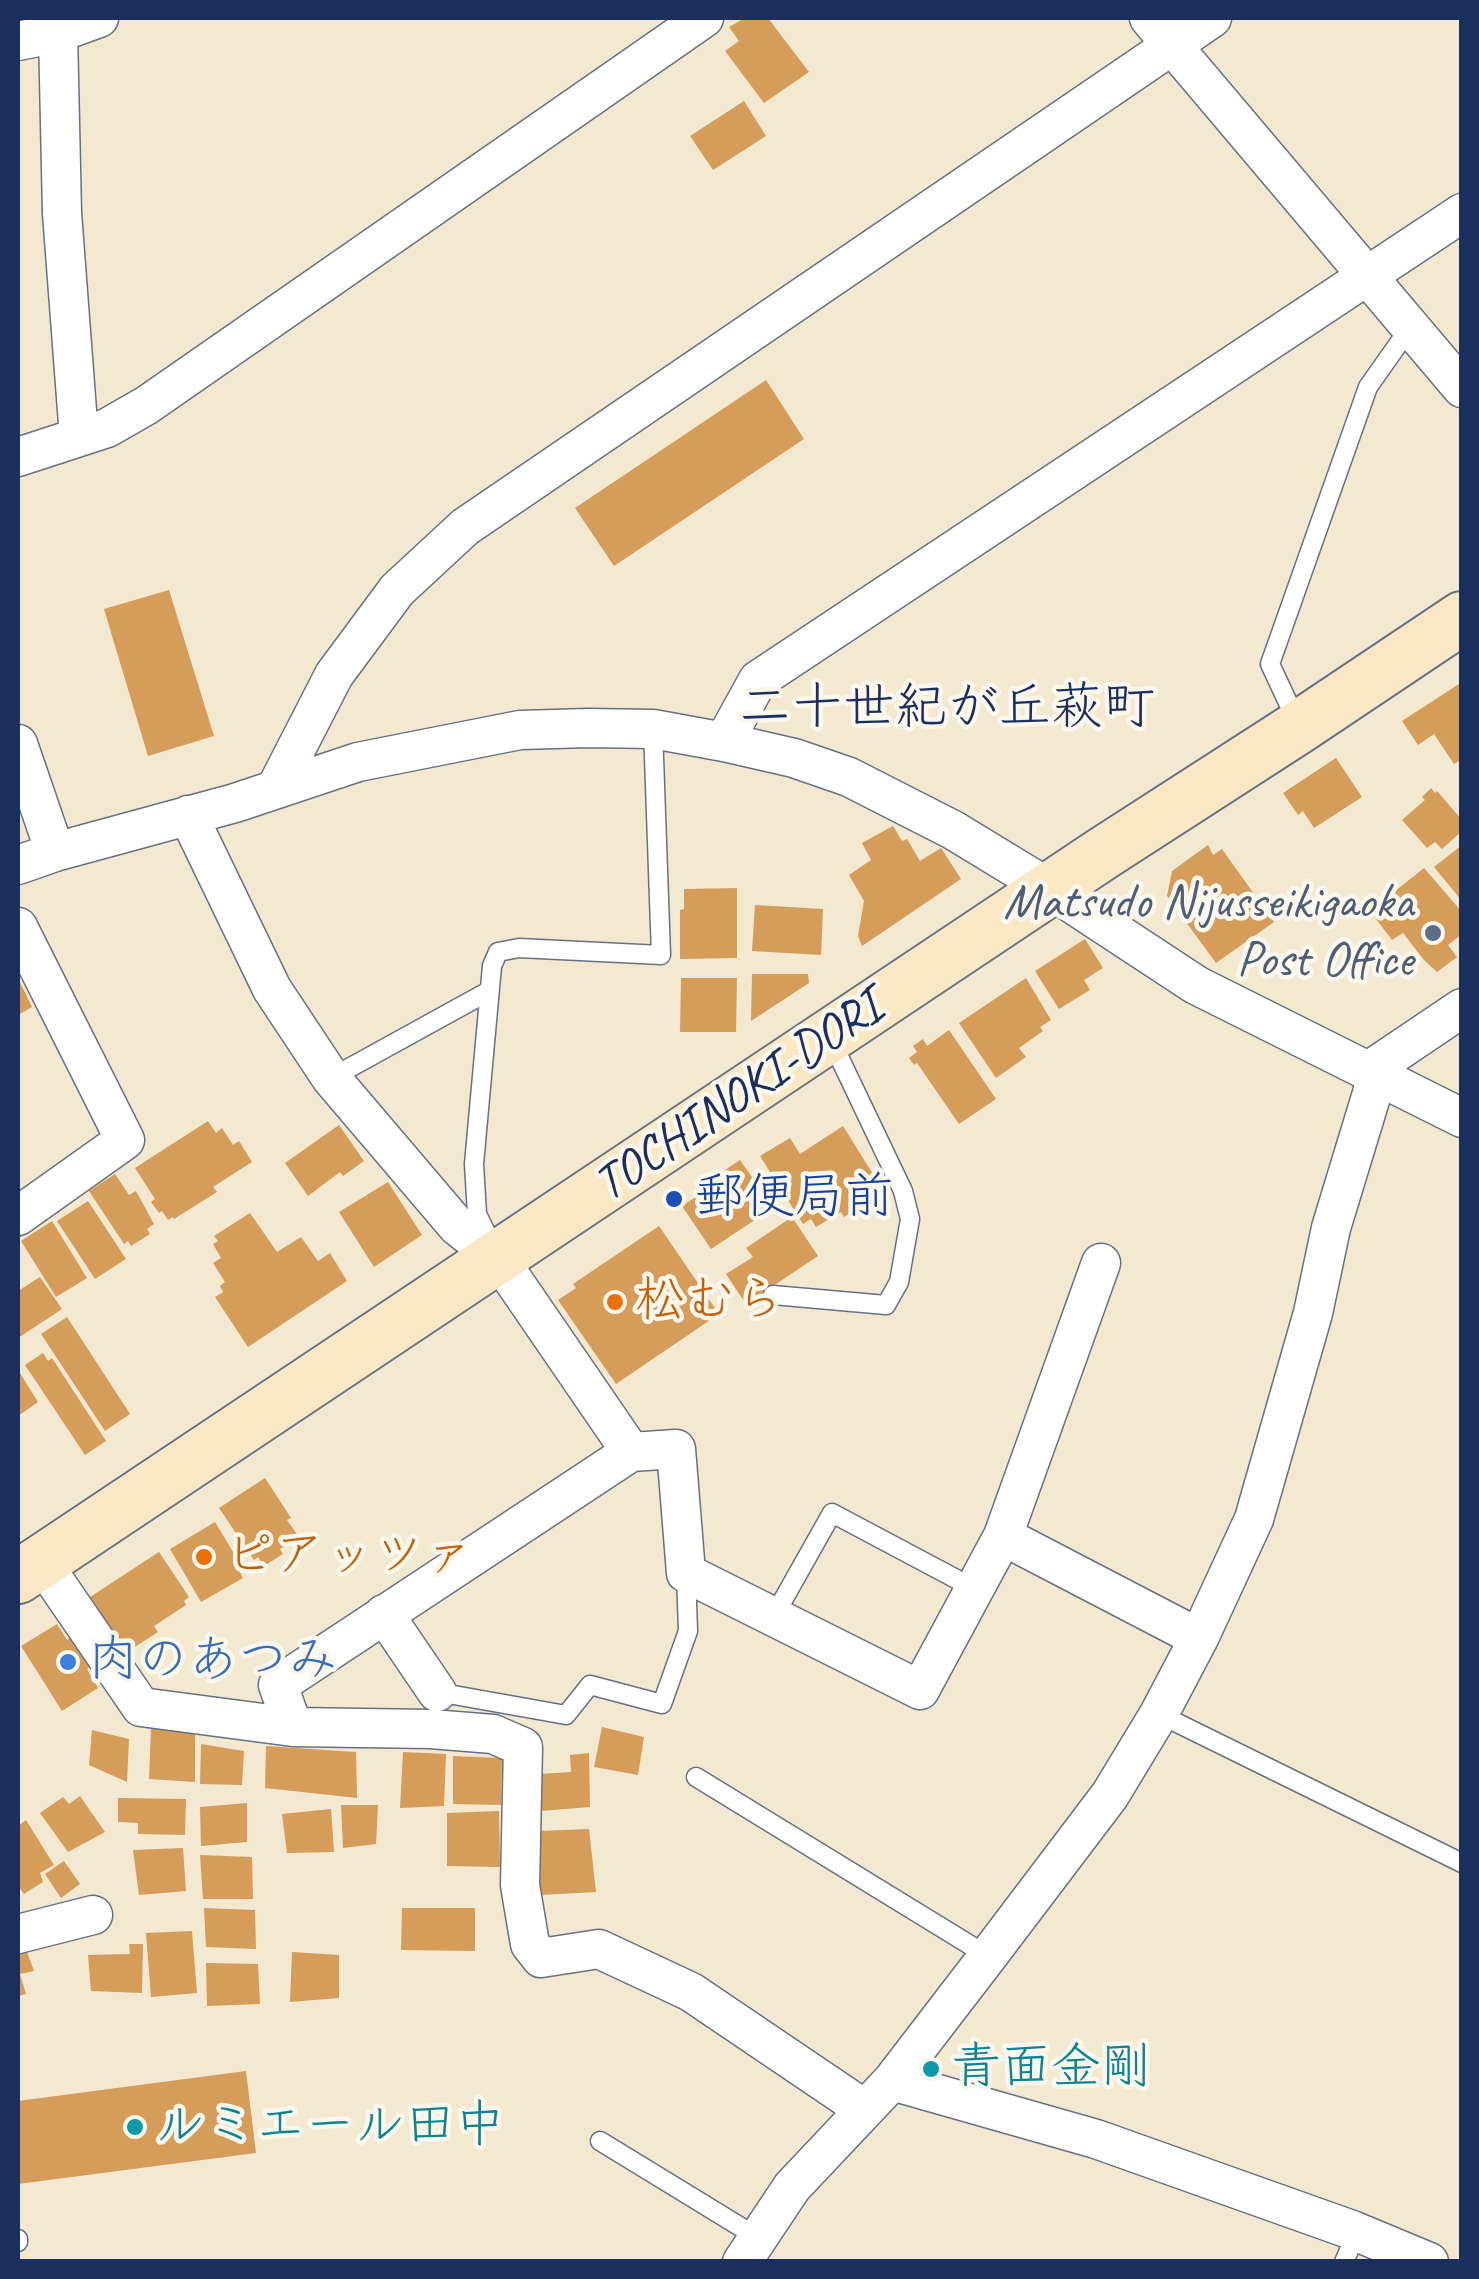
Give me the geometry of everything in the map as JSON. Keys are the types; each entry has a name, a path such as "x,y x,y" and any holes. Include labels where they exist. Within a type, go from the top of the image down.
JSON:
{"street":[{"path":"18,40 60,25 98,18"},
{"path":"18,457 108,428 147,405 704,18"},
{"path":"276,788 334,675 397,590 465,527 1160,31 1212,18"},
{"path":"60,25 62,213 79,436"},
{"path":"1160,31 1462,388"},
{"path":"724,742 758,680 1462,213"},
{"name":"TOCHINOKI-DORI","path":"29,1569 1462,618"},
{"path":"18,865 235,803 358,762 520,730 654,729 794,758 849,777 953,830 1196,984 1462,1118"},
{"path":"18,744 55,852"},
{"path":"188,815 272,989 331,1078 457,1226 498,1258 631,1452"},
{"path":"18,926 126,1140 18,1216"},
{"path":"750,2249 792,2186 892,2080 988,1956 1110,1795 1160,1714 1254,1519 1313,1313 1372,1074 1462,1008"},
{"path":"293,1727 278,1686 631,1452 676,1449 686,1573 920,1690 1003,1536 1102,1263"},
{"path":"1003,1536 1199,1638"},
{"path":"29,1569 141,1707 293,1727 493,1734 522,1747 520,1885 530,1944 541,1958 599,1949 645,1970 691,1992 864,2109"},
{"path":"384,1614 438,1692"},
{"path":"18,1934 93,1915"},
{"path":"892,2080 1096,2139 1350,2247 1429,2262"}],"lane":[{"path":"1300,727 1270,664 1368,387 1411,326"},
{"path":"498,1258 477,1214 474,1164 492,966 498,952 519,948 660,955 654,729"},
{"path":"331,1078 489,991"},
{"path":"774,1294 886,1306 899,1282 910,1220 903,1191 830,1037"},
{"path":"774,1616 832,1514 974,1589"},
{"path":"438,1692 566,1715 590,1685 662,1704 688,1631 686,1573"},
{"path":"1160,1714 1462,1863"},
{"path":"696,1777 988,1956"},
{"path":"600,2141 750,2249"}],"building":[{"path":"745,18 768,18 809,72 764,103 725,51 739,41 729,27"},
{"path":"744,101 766,136 713,170 690,136"},
{"path":"766,380 804,439 614,566 575,508"},
{"path":"169,590 214,736 148,756 104,609"},
{"path":"1462,682 1462,759 1454,764 1434,734 1418,745 1402,721"},
{"path":"1336,758 1362,797 1314,828 1303,811 1298,815 1283,793"},
{"path":"1431,788 1462,820 1462,831 1442,849 1435,842 1427,848 1402,820 1425,800 1422,797"},
{"path":"893,826 902,841 907,839 920,861 941,848 961,879 862,946 858,936 864,901 849,875 871,860 862,843"},
{"path":"1208,845 1213,855 1222,849 1274,922 1216,963 1167,896 1172,871"},
{"path":"1462,845 1462,901 1434,867"},
{"path":"1424,868 1462,912 1462,934 1448,945 1457,957 1437,972 1403,933 1392,940 1370,911"},
{"path":"737,888 737,958 680,959 684,889"},
{"path":"755,905 823,909 821,955 752,951"},
{"path":"1085,939 1103,968 1084,980 1090,990 1059,1009 1035,971"},
{"path":"752,974 808,974 809,983 751,1021"},
{"path":"18,978 32,1007 18,1015"},
{"path":"681,978 737,978 736,1032 680,1032"},
{"path":"1026,978 1051,1020 1040,1027 1043,1031 1019,1048 1026,1057 996,1078 959,1023"},
{"path":"949,1030 996,1099 959,1124 917,1063 914,1065 909,1058 917,1052 913,1046 923,1039 927,1046"},
{"path":"208,1121 216,1133 222,1128 233,1145 239,1141 252,1162 213,1187 217,1192 168,1220 151,1202 155,1199 135,1168"},
{"path":"339,1125 364,1161 343,1176 340,1172 308,1196 285,1163"},
{"path":"843,1126 881,1187 851,1206 854,1211 844,1217 841,1212 816,1227 811,1219 803,1224 760,1156 790,1138 800,1154"},
{"path":"740,1160 773,1208 711,1249 682,1206 714,1185 710,1180"},
{"path":"115,1174 129,1195 136,1191 154,1224 147,1229 150,1234 131,1246 128,1241 124,1244 89,1191"},
{"path":"388,1182 422,1235 374,1267 339,1212"},
{"path":"88,1201 126,1259 95,1279 57,1221"},
{"path":"250,1213 277,1252 301,1237 318,1261 330,1253 347,1281 248,1347 215,1297 223,1292 220,1286 225,1282 213,1263 221,1258 213,1244 218,1241 214,1236"},
{"path":"792,1217 818,1256 746,1304 726,1274 753,1257 746,1248"},
{"path":"52,1221 87,1278 56,1297 21,1241"},
{"path":"659,1226 719,1314 616,1384 558,1300 576,1288 573,1284"},
{"path":"40,1277 62,1309 18,1338 18,1291"},
{"path":"67,1317 130,1414 105,1431 41,1334"},
{"path":"43,1353 48,1361 52,1358 106,1441 85,1455 25,1365"},
{"path":"18,1370 38,1402 18,1416"},
{"path":"265,1478 299,1537 264,1566 258,1557 254,1560 219,1508"},
{"path":"215,1522 244,1570 240,1572 243,1578 201,1602 170,1549"},
{"path":"159,1552 189,1597 184,1601 186,1605 154,1626 158,1632 127,1652 90,1597"},
{"path":"57,1624 67,1640 72,1636 91,1666 87,1669 98,1688 62,1711 21,1646"},
{"path":"602,1727 644,1737 638,1775 594,1767"},
{"path":"151,1728 195,1731 195,1782 149,1779"},
{"path":"92,1730 129,1739 127,1782 89,1765"},
{"path":"201,1744 244,1751 242,1785 200,1784"},
{"path":"266,1746 356,1752 357,1798 265,1788"},
{"path":"403,1752 446,1754 444,1806 400,1808"},
{"path":"589,1753 590,1807 540,1811 539,1774 571,1772 570,1755"},
{"path":"453,1756 502,1758 501,1805 453,1804"},
{"path":"80,1796 105,1832 68,1852 40,1813 63,1797 69,1804"},
{"path":"118,1798 186,1799 185,1835 138,1834 138,1823 118,1822"},
{"path":"247,1803 247,1842 201,1846 200,1807"},
{"path":"341,1805 378,1805 376,1844 343,1848"},
{"path":"331,1809 334,1852 287,1853 282,1814"},
{"path":"499,1811 500,1867 447,1866 447,1813"},
{"path":"26,1820 54,1865 40,1873 43,1882 24,1894 18,1886 18,1826"},
{"path":"589,1829 596,1892 540,1895 538,1831"},
{"path":"183,1848 186,1891 139,1895 133,1850"},
{"path":"200,1855 252,1857 253,1899 203,1899"},
{"path":"64,1861 80,1884 61,1898 45,1874"},
{"path":"204,1908 255,1910 256,1949 206,1947"},
{"path":"402,1908 475,1908 475,1951 401,1950"},
{"path":"192,1931 197,1993 151,1997 146,1933"},
{"path":"129,1944 143,1944 142,1993 91,1991 88,1955 130,1954"},
{"path":"27,1952 34,1971 20,1974 26,1994 18,1996 18,1955"},
{"path":"292,1952 339,1955 339,1998 290,2002"},
{"path":"206,1963 258,1964 260,2004 207,2006"},
{"name":"ルミエール田中","path":"246,2071 256,2153 18,2184 18,2101"}],"place":[{"name":"Matsudo Nijusseikigaoka Post Office","path":"1433,933"},
{"name":"郵便局前","path":"674,1199"},
{"name":"松むら","path":"615,1302"},
{"name":"ピアッツァ","path":"204,1557"},
{"name":"肉のあつみ","path":"68,1662"},
{"name":"青面金剛","path":"931,2069"},
{"name":"ルミエール田中","path":"135,2127"}],"district":[{"name":"二十世紀が丘萩町","path":"947,709"}]}
